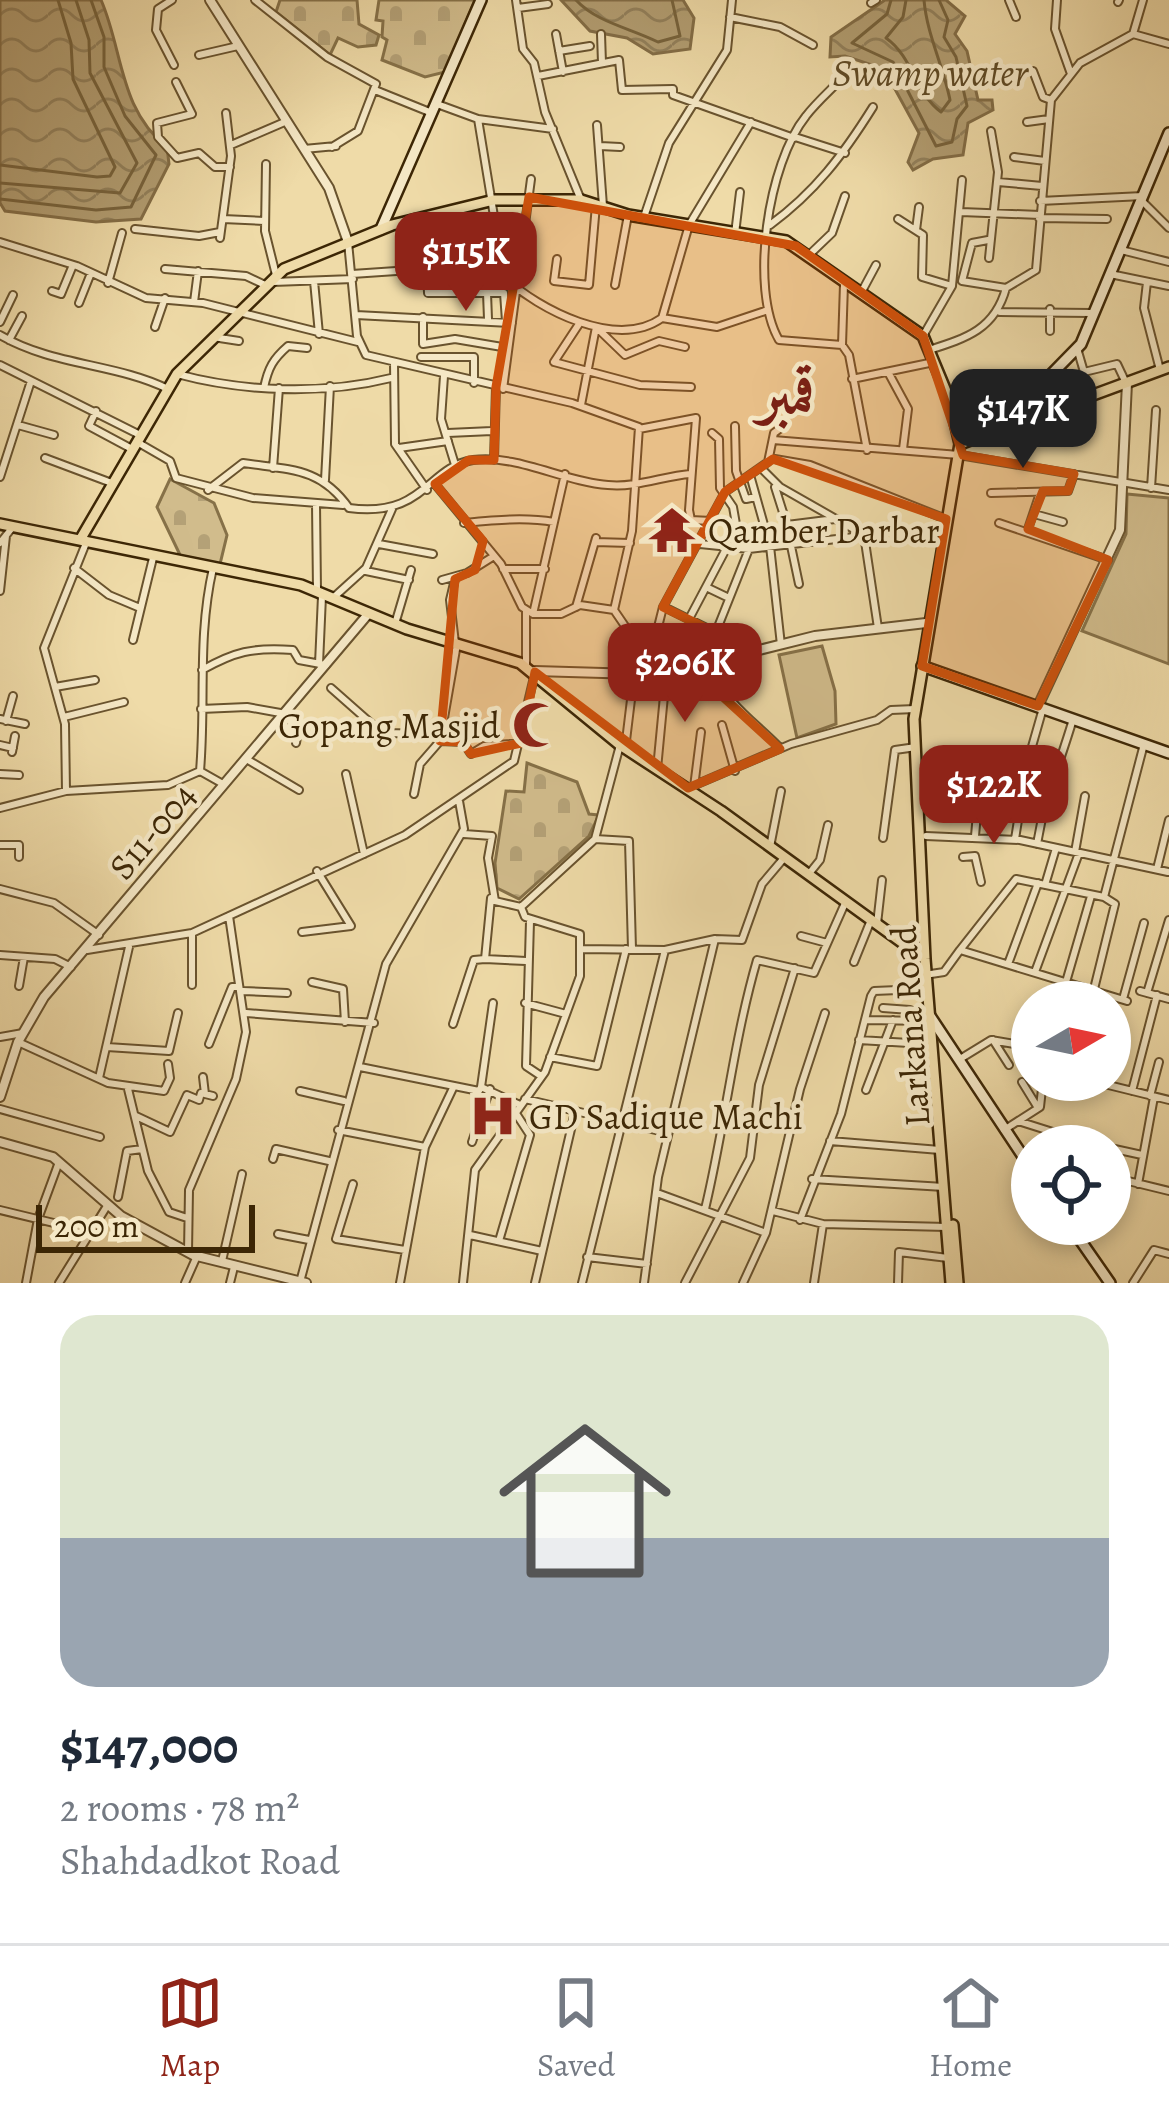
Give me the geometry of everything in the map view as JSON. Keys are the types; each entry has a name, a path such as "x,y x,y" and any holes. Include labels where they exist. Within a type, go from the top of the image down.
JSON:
{"main road":[{"path":"381,229 482,0"},
{"path":"993,434 1077,347 1169,133"},
{"path":"83,541 110,482 177,374 270,281 381,229 494,200 580,200 628,215 735,234 768,231 923,336 959,450 1164,369"},
{"name":"Larkana Road","path":"954,1283 927,960 915,709 959,450"},
{"path":"4,532 83,541 324,593 394,624 531,669 622,747 691,788 927,960"},
{"path":"922,667 1169,753"},
{"name":"Larkana Road","path":"917,693 932,1021"},
{"path":"932,1021 1011,1140"},
{"name":"Larkana Road","path":"940,1110 954,1283"},
{"path":"1084,1245 1110,1283"}],"street":[{"path":"172,0 158,9 156,31 174,65"},
{"path":"210,0 344,219 359,342 365,355 581,406 639,429 696,418 691,520 712,521"},
{"path":"255,0 327,57 376,84 358,131 335,147 304,149"},
{"path":"272,14 278,0"},
{"path":"644,217 669,143 727,50 732,0"},
{"path":"1010,0 1016,17"},
{"path":"1057,0 1055,28 1071,74"},
{"path":"1132,34 1142,0"},
{"path":"548,4 517,4 523,49 538,76 580,200"},
{"path":"730,17 780,27 813,45"},
{"path":"556,34 563,71"},
{"path":"601,34 602,62"},
{"path":"898,219 925,239 922,277 1006,288 1036,270 1051,100 1079,63 1132,34 1169,44"},
{"path":"199,55 238,46"},
{"path":"559,51 590,46"},
{"path":"538,76 619,60 622,90 673,88 674,94 845,153"},
{"path":"842,345 779,340 768,310 768,231 781,163 805,116 851,68"},
{"path":"1033,71 1043,97 1051,100"},
{"path":"176,82 192,114 157,123 158,137 177,158 199,154 215,167 230,167"},
{"path":"374,89 478,119 553,128"},
{"path":"768,231 810,195 845,153 873,107"},
{"path":"135,229 220,235 230,167 226,113"},
{"path":"478,119 504,277 514,287 596,327 660,319 717,327 768,310"},
{"path":"1027,122 1049,119"},
{"path":"231,145 286,121"},
{"path":"659,341 660,319 689,226 751,122"},
{"path":"557,259 554,281 589,285 599,205 597,125"},
{"path":"989,258 996,182 992,131"},
{"path":"599,146 620,147"},
{"path":"1014,157 1045,161"},
{"path":"266,164 264,220 270,281"},
{"path":"494,460 492,431 531,179"},
{"path":"923,336 952,283 962,180"},
{"path":"996,182 1042,187"},
{"path":"735,234 740,192"},
{"path":"808,256 832,233 845,196"},
{"path":"1040,201 1142,198 1169,227"},
{"path":"916,230 919,207"},
{"path":"962,212 1107,219"},
{"path":"614,285 628,215"},
{"path":"223,219 264,220"},
{"path":"108,284 122,233"},
{"path":"962,281 972,243 988,240"},
{"path":"0,242 73,265 146,298 194,302 359,342"},
{"path":"1121,250 1169,262"},
{"path":"52,291 61,294 73,265"},
{"path":"860,295 876,265"},
{"path":"164,269 270,281 427,271 504,277"},
{"path":"427,271 428,293 504,293 509,322"},
{"path":"194,302 198,272"},
{"path":"80,303 91,273"},
{"path":"1111,274 1169,286"},
{"path":"314,281 320,334"},
{"path":"1147,282 1144,308 1164,369"},
{"path":"844,283 842,345 849,355 866,451"},
{"path":"929,350 972,337 1000,312 1006,288"},
{"path":"487,293 488,320"},
{"path":"0,322 13,295"},
{"path":"155,327 164,298"},
{"path":"1049,332 1050,309"},
{"path":"1000,312 1094,313"},
{"path":"356,315 509,322"},
{"path":"9,340 22,316"},
{"path":"419,370 423,317"},
{"path":"580,323 554,362 658,387 691,387"},
{"path":"596,327 625,355 659,341 685,347"},
{"path":"581,406 596,327"},
{"path":"0,335 68,363 134,374 168,389"},
{"path":"212,337 239,341"},
{"path":"423,344 454,340 508,348"},
{"path":"264,388 269,364 280,353 288,346 307,348"},
{"path":"1015,840 1040,707 1120,530 1127,383 1117,364 1084,372 1077,347"},
{"path":"421,357 474,356 474,383"},
{"path":"852,379 934,362"},
{"path":"394,363 397,448 494,556 529,612"},
{"path":"0,365 96,411 170,461 176,478 208,490 392,509 470,460 494,460 610,486 690,474"},
{"path":"888,372 908,409 903,449"},
{"path":"177,374 232,389 330,386 391,378"},
{"path":"444,376 440,404 456,468"},
{"path":"0,477 31,382"},
{"path":"325,480 330,386"},
{"path":"273,468 279,387"},
{"path":"1151,488 1159,427 1156,410"},
{"path":"96,411 89,427 134,441"},
{"path":"646,675 663,607 725,492 760,468 786,424"},
{"path":"18,425 55,434"},
{"path":"735,426 736,471 746,499 777,493"},
{"path":"1159,427 1169,427"},
{"path":"639,429 630,543 614,610 627,628 654,633"},
{"path":"397,448 492,431"},
{"path":"698,677 744,549 720,488 724,469 719,439 712,434"},
{"path":"773,440 866,451 959,450 1169,490"},
{"path":"45,458 110,482"},
{"path":"768,458 810,465 946,519"},
{"path":"208,490 243,463 325,480 338,489 346,505"},
{"path":"760,468 773,481 864,536 878,628"},
{"path":"724,469 736,471"},
{"path":"87,950 192,933 317,871 364,854 459,801 514,761 531,669 529,612 545,569 565,474"},
{"path":"991,493 1068,491 1074,474"},
{"path":"750,475 769,548 781,645"},
{"path":"773,481 787,525 839,519"},
{"path":"1028,529 1040,491"},
{"path":"202,670 221,653 272,649 292,650 299,659 323,665 324,593 316,504"},
{"path":"324,593 364,570 392,509"},
{"path":"1034,514 1064,522"},
{"path":"464,524 511,523 525,518 554,522"},
{"path":"999,523 1028,529 1108,560"},
{"path":"0,591 4,532"},
{"path":"700,544 769,548 864,536"},
{"path":"576,607 595,540 630,543"},
{"path":"66,791 62,717 44,648 83,541"},
{"path":"379,544 434,554"},
{"path":"791,546 799,584"},
{"path":"688,620 727,548"},
{"path":"442,580 455,579 494,556"},
{"path":"133,640 153,557"},
{"path":"74,568 109,595 140,608"},
{"path":"200,771 200,647 213,568"},
{"path":"503,568 545,569"},
{"path":"364,570 409,580"},
{"path":"394,624 411,570"},
{"path":"414,794 420,764 440,737 456,644 450,600 455,579"},
{"path":"706,587 729,598"},
{"path":"529,612 561,614 576,607 614,610"},
{"path":"663,607 749,655"},
{"name":"S11-004","path":"0,1097 37,1006 369,613"},
{"path":"531,669 698,677 781,645 926,623"},
{"path":"713,671 724,697 780,748"},
{"path":"521,907 595,839 622,747 634,675"},
{"path":"657,769 665,676"},
{"path":"55,687 94,680"},
{"path":"331,688 382,733 463,742 471,754 484,746 520,743"},
{"path":"13,696 3,720 25,724"},
{"path":"62,717 124,702"},
{"path":"201,710 247,707 285,716 299,726 296,743"},
{"path":"691,788 780,748 878,721 891,710 915,709"},
{"path":"1037,844 1047,788 1057,773 1073,718"},
{"path":"722,725 735,771"},
{"path":"691,788 701,732"},
{"path":"0,745 13,750 15,736"},
{"path":"1104,897 1144,744"},
{"path":"883,838 896,750 916,747"},
{"path":"980,882 981,870 967,857 982,757"},
{"path":"248,760 298,790"},
{"path":"0,808 66,791 148,788 200,771 226,786"},
{"path":"0,774 19,775"},
{"path":"346,774 364,854"},
{"path":"770,847 782,790"},
{"path":"1035,972 1067,890 1085,796"},
{"path":"0,1142 59,1162 107,1206 193,1254 303,1282 328,1161 374,1023 386,964 462,834 459,801"},
{"path":"945,811 977,814"},
{"path":"1157,869 1169,820"},
{"path":"808,874 820,860 828,825"},
{"path":"462,834 492,836 495,902 521,907 530,920 580,934 580,976 542,1076 475,1170 463,1283"},
{"path":"926,836 1015,840 1168,872"},
{"path":"550,1057 597,1066 629,949 629,841 595,839"},
{"path":"0,845 19,845 19,857"},
{"path":"1008,964 1056,848"},
{"path":"580,950 665,950 715,939 742,940 762,884 784,857"},
{"path":"302,932 351,926 317,871"},
{"path":"931,974 944,972 1016,879 1104,897 1115,904 1096,981"},
{"path":"854,962 874,922 882,880"},
{"path":"0,889 54,903 99,935"},
{"path":"485,959 487,908 493,896"},
{"path":"1066,981 1091,896"},
{"path":"706,1209 722,1141 722,1102 756,964 814,973 846,901"},
{"path":"184,1283 193,1254 187,1218 192,1180 236,1079 246,1013 230,916"},
{"path":"530,920 526,1066 542,1076"},
{"path":"1169,920 1148,993 1132,1091 1169,1100"},
{"path":"1130,981 1144,923"},
{"path":"191,986 192,933"},
{"path":"802,936 827,944"},
{"path":"644,1283 668,1133 715,939"},
{"path":"99,1078 129,946"},
{"path":"582,1283 665,950"},
{"path":"960,950 1063,981"},
{"path":"0,955 55,959 71,967"},
{"path":"19,986 24,957"},
{"path":"453,1024 474,960 526,961"},
{"path":"686,1283 750,1159 759,1085 795,968"},
{"path":"312,982 344,989 345,1022"},
{"path":"209,1044 232,987 287,994"},
{"path":"800,1220 874,991 898,990"},
{"path":"1148,993 1169,999"},
{"path":"472,1142 486,1088 493,1003"},
{"path":"525,1003 566,1014"},
{"path":"883,1008 910,1010 910,1021"},
{"path":"107,1047 169,1051 178,1013"},
{"path":"246,1013 374,1023"},
{"path":"743,1283 766,1234 800,1089 825,1013"},
{"path":"865,1020 932,1021"},
{"path":"866,1090 893,1020"},
{"path":"0,1037 21,1038 128,1089 164,1091 170,1078 168,1064"},
{"path":"859,1040 909,1043"},
{"path":"957,1060 993,1040 1011,1043"},
{"path":"993,1040 1010,1065"},
{"path":"1138,1184 1159,1063"},
{"path":"360,1067 486,1088 520,1105 620,1119 668,1133"},
{"path":"134,1115 170,1132 187,1095 199,1100 209,1095 203,1077"},
{"path":"400,1283 425,1148 454,1085"},
{"path":"128,1089 142,1149 170,1212 187,1218"},
{"path":"300,1091 345,1102"},
{"path":"1034,1101 1038,1108"},
{"path":"1004,1130 1038,1108 1039,1101"},
{"path":"499,1241 530,1135 520,1105"},
{"path":"0,1109 100,1137"},
{"path":"535,1283 568,1158 575,1112"},
{"path":"1018,1121 1031,1125"},
{"path":"338,1130 425,1148"},
{"path":"829,1141 940,1150"},
{"path":"273,1160 276,1148 328,1161"},
{"path":"118,1197 127,1151 142,1149"},
{"path":"1131,1153 1142,1155"},
{"path":"26,1283 38,1219 59,1162"},
{"path":"221,1264 242,1174"},
{"path":"812,1180 944,1187"},
{"path":"1131,1180 1169,1191"},
{"path":"353,1184 337,1239 405,1250"},
{"path":"657,1192 766,1234"},
{"path":"58,1283 107,1206"},
{"path":"0,1210 91,1232"},
{"path":"772,1211 823,1224 947,1227"},
{"path":"814,1283 823,1224"},
{"path":"278,1234 309,1240"},
{"path":"470,1235 542,1251"},
{"path":"1133,1283 1154,1250 1169,1254"},
{"path":"898,1283 898,1252 950,1258"},
{"path":"587,1257 647,1264"},
{"path":"230,1283 234,1268"}],"highlighted area":[{"path":"529,197 796,246 923,336 963,455 1074,474 1068,491 1043,491 1028,529 1108,560 1038,706 922,666 946,519 773,459 725,492 663,607 714,632 706,653 723,697 780,749 688,788 535,672 521,743 471,754 463,742 440,741 455,579 475,570 483,541 435,484 469,460 494,460 496,387"}],"green space":[{"path":"280,0 357,0 359,24 379,35 376,45 358,47 338,38 330,55 276,12"},
{"path":"379,0 475,0 445,72 425,77 382,60 387,40 382,37 383,21 376,20"},
{"path":"170,479 214,503 227,535 220,564 182,559 157,507"},
{"path":"1127,494 1169,498 1169,664 1082,631 1126,534"},
{"path":"822,646 835,691 836,724 797,738 779,655"},
{"path":"527,763 577,782 589,814 599,815 589,836 519,899 497,888 495,863 506,791 524,792"}],"water":[{"path":"0,0 101,0 131,97 151,132 167,147 169,164 141,219 96,222 5,211 0,203"},
{"path":"561,0 683,0 694,18 690,49 653,54 627,38 590,31"},
{"name":"Swamp water","path":"885,0 946,0 965,16 955,34 967,51 978,100 992,100 993,110 968,123 963,155 933,159 913,170 908,162 919,133 884,69 845,56 830,57 831,37"}],"place":[{"name":"Qamber Darbar","path":"672,530"},
{"name":"Gopang Masjid","path":"536,725"},
{"name":"GD Sadique Machi","path":"493,1116"}],"district":[{"name":"قمبر","path":"786,393"}]}
